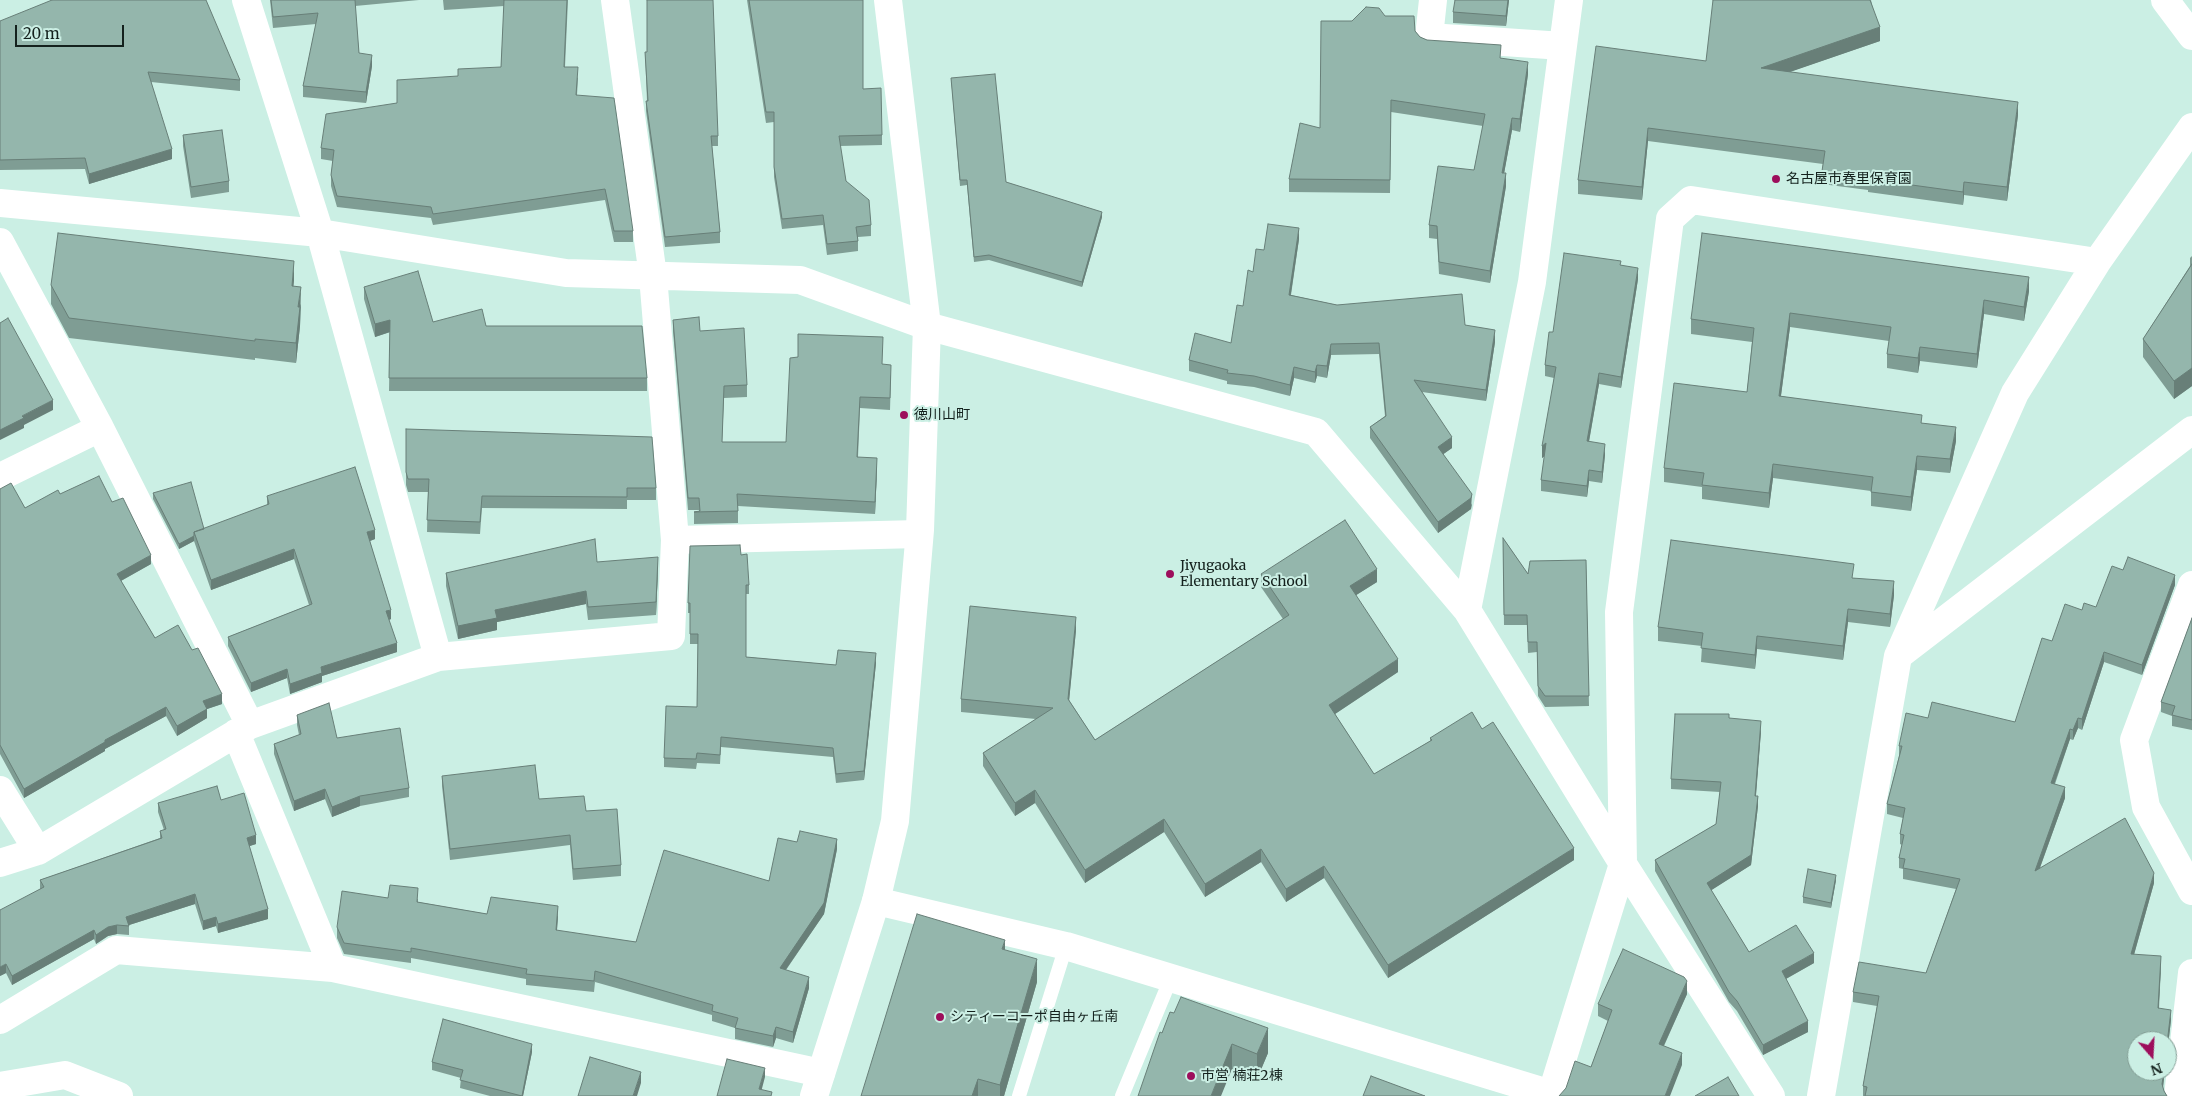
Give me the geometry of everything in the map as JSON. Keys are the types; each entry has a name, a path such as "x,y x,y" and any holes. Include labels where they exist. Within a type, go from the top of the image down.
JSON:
{"street":[{"path":"246,0 320,233 438,657"},
{"path":"0,863 38,851 243,729 438,657 671,636 675,540 653,276 615,0"},
{"path":"0,1020 116,950 333,968 817,1085 876,901 895,821 919,534 928,326 888,0"},
{"path":"1433,0 1429,37 1563,46"},
{"path":"1467,610 1532,282 1569,0"},
{"path":"2165,0 2192,36"},
{"path":"1821,1096 1898,656 2015,393 2097,262 2192,127"},
{"path":"876,901 1066,946 1551,1095 1623,864 1619,612 1670,219 1691,200 2097,262"},
{"path":"0,203 320,233 566,274 800,280 928,326 1316,432 1467,610 1623,864 1772,1096"},
{"path":"0,242 100,428 243,729 333,968"},
{"path":"0,476 100,428"},
{"path":"1898,656 2192,430"},
{"path":"675,540 919,534"},
{"path":"2192,585 2134,740 2146,807 2192,891"},
{"path":"0,790 38,851"},
{"path":"2178,1096 2192,973"},
{"path":"0,1086 65,1075 119,1096"}],"lane":[{"path":"1019,1096 1066,946"},
{"path":"1122,1096 1171,978"}],"building":[{"path":"52,0 206,0 240,80 148,72 172,149 89,174 85,158 0,160 0,21"},
{"path":"271,0 355,0 359,53 372,55 366,92 303,86 318,13 273,17"},
{"path":"504,0 567,0 564,67 578,67 576,95 614,98 633,231 614,231 605,189 433,214 431,207 337,196 331,175 334,150 321,148 326,114 397,103 397,80 458,76 458,69 501,67"},
{"path":"647,0 713,0 718,136 711,136 720,232 665,237 646,101 648,101 645,52 647,52"},
{"path":"749,0 863,0 863,89 881,88 882,135 839,136 846,181 869,200 871,225 856,227 858,241 827,244 823,215 782,219 774,167 774,112 766,112"},
{"path":"1455,0 1508,0 1506,16 1453,12"},
{"path":"1713,0 1870,0 1880,27 1761,68 2018,102 2007,187 1964,182 1963,192 1868,179 1868,177 1822,171 1825,151 1648,128 1642,187 1578,180 1596,46 1706,61"},
{"path":"1366,7 1379,8 1385,16 1414,16 1415,31 1420,37 1427,40 1501,45 1500,58 1528,62 1520,119 1512,118 1502,173 1506,173 1490,271 1439,262 1437,226 1429,225 1438,166 1474,170 1485,114 1391,100 1390,180 1289,179 1300,123 1320,128 1321,21 1352,21"},
{"path":"995,74 1006,182 1102,212 1082,282 989,255 974,257 967,180 960,180 951,78"},
{"path":"222,130 229,181 191,187 183,135"},
{"path":"1268,224 1299,228 1289,295 1337,305 1462,294 1465,325 1495,330 1486,390 1414,380 1452,437 1438,447 1472,494 1471,498 1438,522 1370,427 1386,416 1379,343 1331,344 1327,366 1317,365 1315,372 1294,367 1290,385 1254,376 1227,373 1228,370 1189,360 1195,333 1231,343 1237,305 1243,306 1248,270 1253,272 1256,249 1264,250"},
{"path":"58,233 294,261 292,286 301,287 296,343 255,339 255,341 69,318 51,285"},
{"path":"1702,233 2029,277 2024,307 1984,300 1977,354 1920,347 1918,358 1887,354 1891,327 1790,313 1779,396 1922,415 1921,423 1956,427 1950,459 1917,456 1911,497 1871,492 1873,477 1773,464 1769,493 1702,485 1704,473 1664,468 1674,383 1747,392 1754,328 1691,319"},
{"path":"1564,253 1621,261 1620,265 1638,268 1621,377 1599,373 1587,441 1605,444 1602,472 1589,470 1587,486 1541,480 1546,443 1542,446 1556,367 1545,365 1549,332 1553,332"},
{"path":"2192,264 2192,368 2174,381 2143,339"},
{"path":"418,271 433,322 482,309 486,326 642,326 647,378 389,378 390,320 375,324 364,287"},
{"path":"699,317 700,331 744,328 747,385 724,386 722,442 786,442 790,358 798,357 798,334 883,337 882,364 891,365 890,398 860,397 857,457 877,458 875,502 737,494 738,511 694,512 700,511 699,498 688,498 673,320"},
{"path":"8,318 53,400 0,430 0,323"},
{"path":"406,429 652,437 656,488 627,488 627,497 482,496 480,522 427,520 429,479 408,479 406,472"},
{"path":"355,467 375,530 367,532 391,610 386,611 397,643 321,667 322,673 290,684 287,669 251,683 228,637 312,604 294,549 211,580 194,532 269,504 267,496"},
{"path":"99,476 112,502 123,498 151,555 117,574 155,638 178,625 192,650 198,648 222,694 203,701 207,709 177,726 166,707 105,740 105,742 24,789 0,745 0,489 11,483 25,508 58,490 60,494"},
{"path":"191,482 204,529 194,532 194,536 179,544 153,493"},
{"path":"1345,520 1377,569 1350,586 1398,659 1329,705 1374,774 1432,740 1430,738 1472,712 1482,729 1493,722 1574,848 1388,965 1324,866 1286,889 1261,849 1205,884 1164,819 1085,870 1035,790 1015,803 983,753 1053,708 961,699 970,606 1076,617 1068,699 1095,740 1289,615 1261,574"},
{"path":"1503,538 1528,574 1530,561 1586,560 1589,696 1545,696 1538,686 1537,642 1528,642 1527,615 1504,615"},
{"path":"595,539 597,562 658,557 656,602 588,607 586,591 495,610 497,618 458,626 446,573"},
{"path":"1671,540 1854,564 1852,578 1894,581 1890,614 1848,609 1843,646 1757,636 1755,655 1701,648 1703,633 1658,627"},
{"path":"740,545 741,555 747,554 749,585 746,585 746,657 836,665 838,650 876,653 864,771 836,774 833,748 721,737 720,755 697,753 696,759 664,758 666,706 697,707 698,634 690,634 690,603 688,603 690,546"},
{"path":"2128,557 2175,575 2142,665 2104,652 2082,719 2078,718 2073,730 2070,729 2051,783 2065,787 2035,871 2125,818 2154,873 2131,954 2161,956 2158,1008 2171,1010 2169,1031 2127,1031 2127,1081 2162,1081 2167,1096 1865,1096 1867,1087 1863,1086 1879,996 1853,992 1859,962 1926,973 1960,879 1903,868 1905,859 1899,858 1904,835 1900,834 1905,808 1887,804 1902,746 1899,746 1906,713 1928,718 1932,702 2015,722 2042,638 2052,641 2065,604 2082,610 2084,603 2096,607 2112,566 2123,570"},
{"path":"2192,618 2192,720 2172,715 2175,706 2161,702"},
{"path":"329,703 337,738 400,728 409,788 360,796 332,807 325,789 294,801 274,744 301,734 297,715"},
{"path":"1675,714 1729,714 1729,718 1761,721 1755,796 1758,796 1751,855 1707,883 1749,952 1796,925 1814,953 1782,971 1808,1021 1763,1045 1737,1001 1729,992 1655,860 1716,824 1721,782 1671,779"},
{"path":"535,765 539,799 584,796 586,811 617,809 621,865 573,869 570,835 450,849 442,776"},
{"path":"217,786 221,800 244,793 256,835 247,838 268,909 218,924 216,917 203,921 195,894 126,917 129,926 117,925 108,927 96,935 94,930 12,976 6,964 0,967 0,910 44,887 40,880 162,838 160,831 166,829 158,803"},
{"path":"800,831 837,839 824,903 780,968 809,977 793,1032 776,1027 773,1036 735,1028 738,1018 712,1011 713,1005 595,971 594,981 526,974 527,969 411,948 411,952 344,943 337,927 342,891 388,898 390,885 418,888 417,902 487,914 491,897 558,906 556,930 636,942 664,850 769,881 778,838 797,842"},
{"path":"1808,869 1836,875 1831,903 1803,897"},
{"name":"シティーコーポ自由ヶ丘南","path":"917,914 1005,940 1002,949 1037,959 1000,1085 978,1079 972,1096 861,1096"},
{"path":"1623,949 1684,977 1687,981 1659,1044 1682,1053 1665,1096 1559,1096 1566,1088 1575,1061 1591,1067 1612,1010 1598,1004"},
{"path":"1181,997 1268,1028 1257,1054 1232,1044 1211,1096 1138,1096 1160,1032 1162,1033 1170,1012 1174,1013"},
{"path":"443,1019 532,1044 522,1096 460,1080 463,1070 432,1062"},
{"path":"590,1057 641,1072 633,1096 578,1096"},
{"path":"727,1059 765,1068 759,1089 772,1092 771,1096 717,1096"},
{"path":"1371,1076 1425,1096 1363,1096"},
{"path":"1728,1077 1739,1096 1695,1096"}],"place":[{"name":"名古屋市春里保育園","path":"1776,179"},
{"name":"徳川山町","path":"904,415"},
{"name":"Jiyugaoka Elementary School","path":"1170,574"},
{"name":"シティーコーポ自由ヶ丘南","path":"940,1017"},
{"name":"市営 楠荘2棟","path":"1191,1076"}]}
